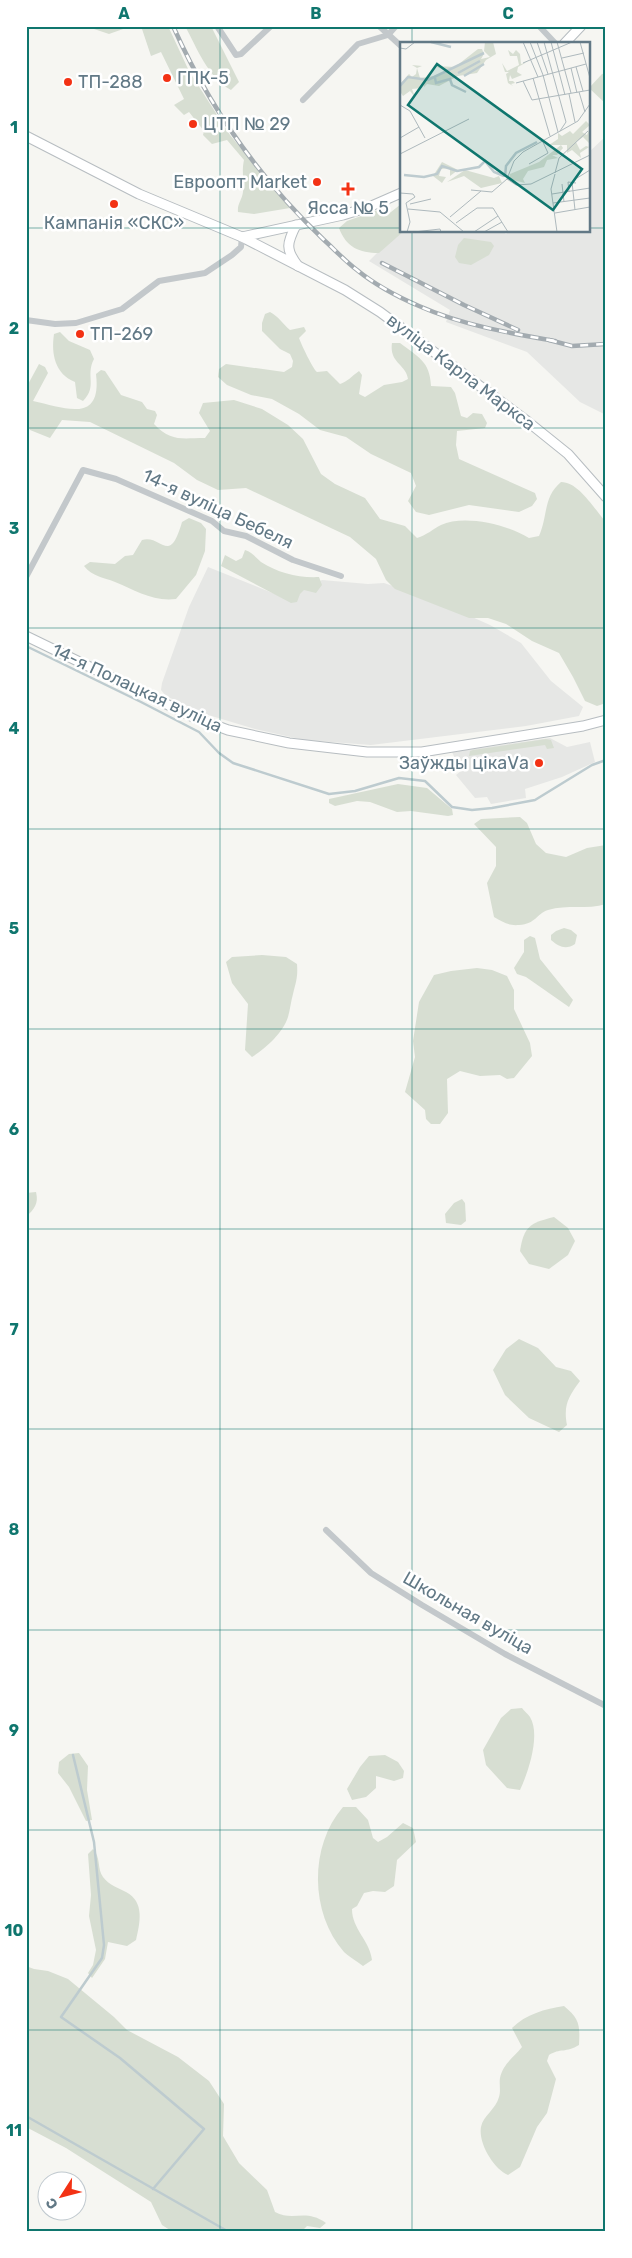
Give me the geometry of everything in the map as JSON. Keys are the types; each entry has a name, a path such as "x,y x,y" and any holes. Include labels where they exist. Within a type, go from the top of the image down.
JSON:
{"main road":[{"path":"566,42 581,26"},
{"name":"вуліца Карла Маркса","path":"26,136 139,194 242,237 345,290 380,312 527,421 581,466 606,497"},
{"path":"242,237 343,215 369,207 400,192"},
{"path":"296,224 288,246 290,256 300,268"},
{"name":"14-я Полацкая вуліца","path":"26,636 192,717 228,730 308,746 367,752 422,752 583,726 606,720"}],"street":[{"path":"217,26 236,55 242,54 271,26"},
{"path":"379,26 400,45"},
{"path":"303,100 358,44 388,35 396,26"},
{"path":"539,26 554,42"},
{"path":"26,320 55,324 76,323 122,309 159,281 205,273 241,247 242,237"},
{"name":"14-я вуліца Бебеля","path":"26,577 83,470 116,479 212,521 224,531 246,536 293,560 341,576"},
{"name":"Школьная вуліца","path":"326,1530 371,1573 505,1654 606,1706"}],"shaded area":[{"path":"85,26 126,26 126,28 109,34"},
{"path":"141,26 168,26 189,71 230,135 290,208 254,214 238,212 243,188 244,160 227,140 212,144 203,135 204,131 189,112 184,115 174,105 184,99 161,52 151,56"},
{"path":"185,26 211,26 239,82 231,90 223,85 210,70"},
{"path":"606,73 606,104 590,89 602,74"},
{"path":"606,136 606,415 580,402 527,352 446,322 450,310 369,261 400,230 400,232 504,232 506,234 508,232 590,232 590,151"},
{"path":"400,205 400,232 403,232 379,253 365,252 354,248 345,240 339,228 347,221 378,210 386,216"},
{"path":"464,238 491,242 494,246 489,255 471,265 459,263 455,257 458,245"},
{"path":"270,312 290,330 304,327 306,331 299,338 310,362 317,372 327,371 340,384 359,371 362,375 359,394 365,397 384,385 408,379 407,374 393,355 392,343 400,343 422,360 428,371 431,386 451,387 455,393 461,416 467,418 473,413 482,414 487,423 485,428 457,431 456,445 459,459 535,493 537,499 532,506 519,512 469,505 429,515 416,512 408,501 416,486 411,473 371,454 346,437 320,430 299,414 272,399 251,395 227,385 218,377 219,369 226,364 284,372 292,367 293,361 290,354 280,349 262,331 265,314"},
{"path":"60,332 69,341 90,350 94,359 90,390 83,401 77,398 75,382 63,374 54,356 54,334"},
{"path":"39,364 45,367 48,373 33,401 69,409 79,409 87,406 93,400 96,390 96,374 101,370 105,371 121,395 142,402 147,409 155,411 157,415 154,424 166,434 177,438 205,438 210,431 199,413 203,403 234,400 262,409 288,425 303,439 321,474 335,484 365,498 380,519 405,526 417,538 441,525 462,521 486,522 498,525 529,538 539,536 551,494 555,488 561,482 574,486 586,497 606,522 606,703 597,706 585,701 559,653 532,641 506,624 488,618 469,618 395,589 386,580 376,559 350,537 246,488 218,490 197,480 174,463 90,422 62,420 50,438 30,430 26,424 26,388"},
{"path":"189,518 201,523 206,529 205,551 196,575 176,599 160,599 144,595 95,575 84,566 90,562 115,564 125,556 133,555 142,540 149,539 169,546 173,543 182,522"},
{"path":"245,550 261,562 281,572 303,577 319,577 322,585 316,593 304,590 297,602 291,603 221,566 225,555 236,561 242,558"},
{"path":"208,567 285,598 322,580 368,584 384,583 434,600 490,625 521,643 551,681 583,707 579,716 526,726 371,745 304,740 255,729 205,714 166,696 161,690 189,607"},
{"path":"550,738 567,747 590,742 595,762 562,777 525,789 526,798 491,804 487,797 475,798 456,775 461,771 452,752"},
{"path":"546,739 551,740 554,748 547,749 545,745 469,756 470,751 473,750"},
{"path":"398,784 427,788 452,809 453,815 411,811 397,812 370,802 357,801 335,806 329,803 329,799"},
{"path":"520,817 527,823 536,844 546,853 566,857 587,848 606,845 606,904 592,907 555,908 544,912 529,923 519,925 509,924 494,917 487,883 496,866 496,847 474,824 481,819"},
{"path":"564,928 571,930 577,935 575,944 569,947 560,946 551,940 551,935"},
{"path":"530,936 535,938 540,959 573,1000 569,1007 526,977 517,974 514,968 524,952 524,940"},
{"path":"262,955 286,957 297,964 297,976 286,1023 273,1040 252,1057 245,1050 248,1004 232,983 226,962 232,957"},
{"path":"477,968 492,970 507,976 514,990 514,1009 530,1043 532,1056 514,1078 507,1079 500,1075 480,1076 460,1071 447,1079 448,1113 440,1124 431,1124 426,1119 425,1110 405,1092 415,1057 413,1041 419,1002 434,975"},
{"path":"36,1192 37,1200 35,1206 26,1217 26,1193"},
{"path":"462,1199 465,1203 466,1221 461,1225 446,1223 445,1214 454,1203"},
{"path":"554,1217 568,1228 575,1241 568,1255 549,1269 529,1264 520,1251 526,1231 539,1221"},
{"path":"519,1339 538,1348 556,1367 571,1371 580,1381 566,1406 567,1425 559,1432 529,1418 505,1395 493,1370 506,1349"},
{"path":"522,1708 530,1717 533,1725 534,1744 530,1764 520,1790 507,1788 486,1765 483,1750 501,1718 511,1709"},
{"path":"79,1753 88,1766 87,1790 92,1820 86,1821 69,1787 58,1773 59,1762 69,1754"},
{"path":"385,1755 398,1762 404,1771 403,1778 394,1781 376,1776 376,1788 366,1797 352,1800 347,1789 360,1767 369,1756"},
{"path":"343,1807 356,1807 368,1820 373,1838 378,1842 403,1823 413,1828 416,1842 397,1860 394,1886 385,1892 373,1891 364,1893 357,1906 352,1909 355,1923 371,1953 372,1960 363,1966 344,1952 333,1936 325,1918 320,1899 318,1880 319,1860 324,1841 332,1823"},
{"path":"93,1849 105,1880 132,1896 136,1901 139,1907 140,1920 136,1940 127,1946 108,1942 105,1959 92,1978 88,1973 93,1965 96,1950 89,1916 91,1895 88,1854"},
{"path":"26,1966 48,1971 68,1979 127,2030 178,2057 209,2081 224,2104 223,2136 239,2163 267,2190 275,2212 288,2216 312,2216 326,2223 320,2228 307,2226 301,2232 173,2232 162,2225 151,2202 66,2148 26,2127"},
{"path":"564,2006 578,2023 579,2045 549,2055 547,2061 556,2079 547,2113 537,2127 520,2167 508,2175 497,2167 488,2155 482,2140 481,2127 499,2097 500,2078 503,2069 522,2047 512,2028 523,2019 536,2013"}],"waterway":[{"path":"26,646 199,732 219,753 233,763 329,794 355,791 399,778 425,781 452,807 472,810 492,808 535,800 592,765 606,760"},
{"path":"73,1755 94,1842 104,1945 102,1958 61,2017 120,2058 204,2129 153,2189"},
{"path":"26,2116 229,2232"}],"railway":[{"path":"173,26 187,56 219,113 257,166 300,216 353,266 386,290 435,313 486,328 555,341"},
{"path":"382,263 518,330"},
{"path":"549,340 572,346 606,344"}],"place":[{"name":"ГПК-5","path":"167,78"},
{"name":"ТП-288","path":"68,82"},
{"name":"ЦТП № 29","path":"193,124"},
{"name":"Евроопт Market","path":"317,182"},
{"name":"Ясса № 5","path":"348,189"},
{"name":"Кампанія «СКС»","path":"114,204"},
{"name":"ТП-269","path":"80,334"},
{"name":"Заўжды цікаVа","path":"539,763"}]}
